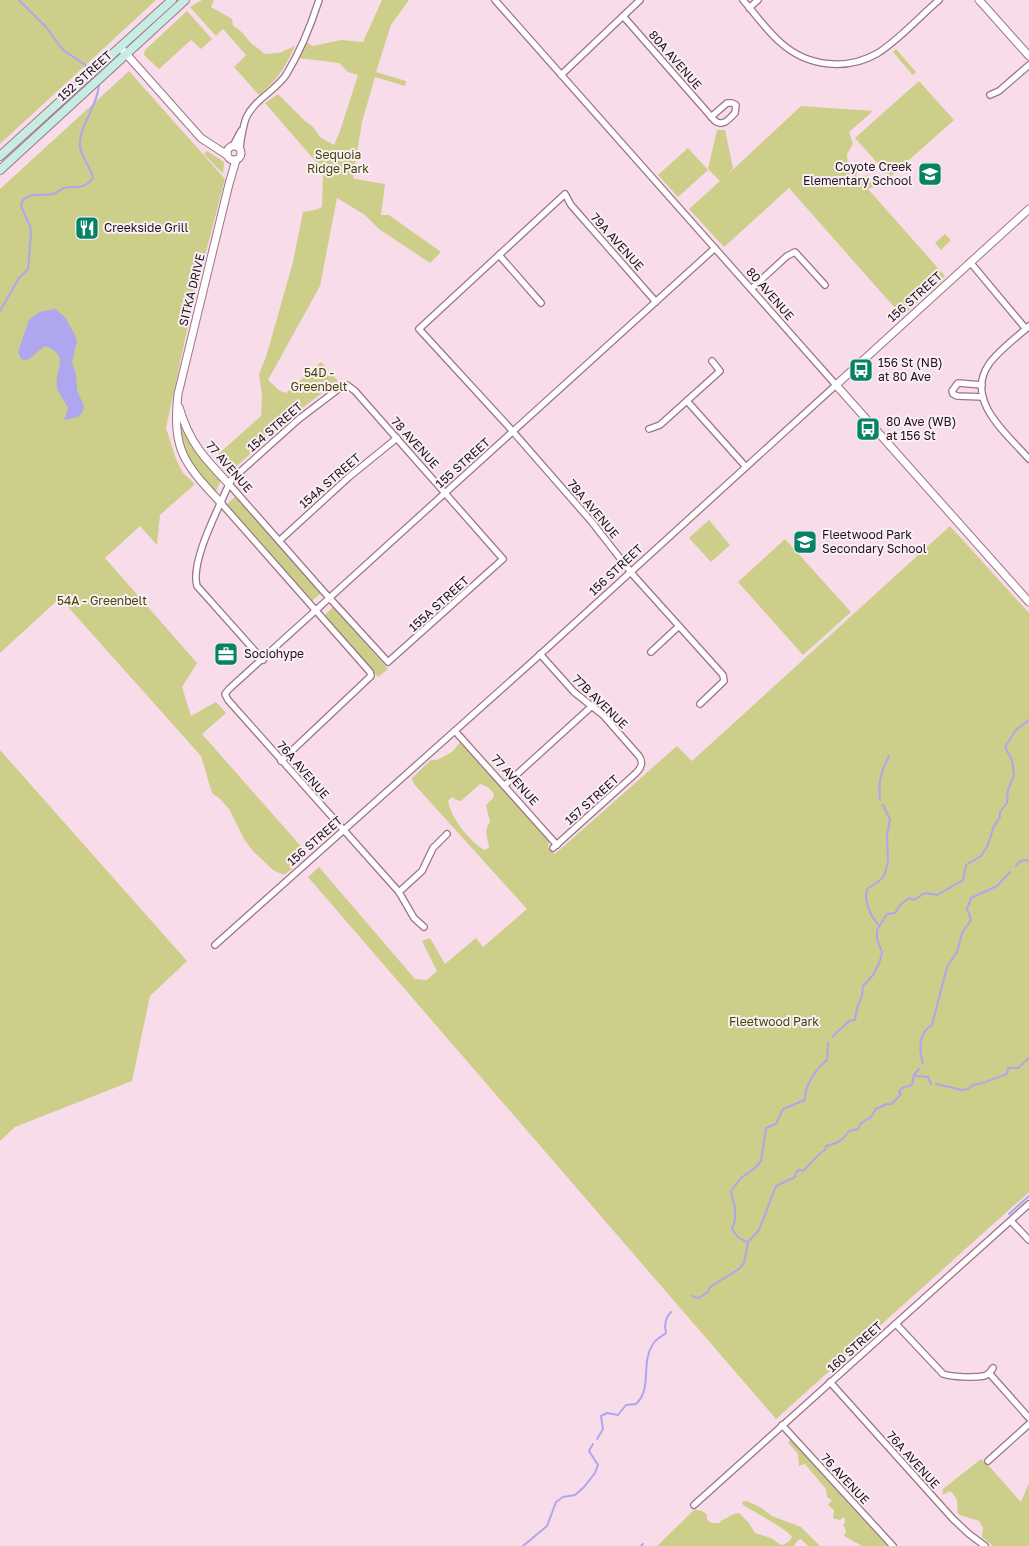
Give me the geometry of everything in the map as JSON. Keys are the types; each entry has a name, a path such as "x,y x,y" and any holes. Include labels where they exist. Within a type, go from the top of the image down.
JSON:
{"main road":[{"name":"152 STREET","path":"0,156 172,0"},
{"name":"152 STREET","path":"0,170 185,0"}],"street":[{"path":"120,47 201,138 232,153 250,111 278,85 290,66 319,0"},
{"name":"80 AVENUE","path":"495,0 1029,602"},
{"path":"562,75 640,0"},
{"path":"742,0 782,44 794,53 814,62 842,64 872,56 886,47 939,0"},
{"path":"749,8 758,0"},
{"path":"979,0 1029,56"},
{"name":"80A AVENUE","path":"623,16 711,117"},
{"path":"990,95 999,91 1029,65"},
{"name":"SITKA DRIVE","path":"177,402 229,184 232,153"},
{"name":"79A AVENUE","path":"499,255 565,194 571,205 656,302"},
{"name":"156 STREET","path":"215,945 631,572 1029,209"},
{"name":"155 STREET","path":"225,694 715,248"},
{"path":"751,289 787,256 794,252 825,285"},
{"path":"499,255 541,302"},
{"name":"78A AVENUE","path":"499,255 419,329 513,432 591,521 631,572 723,675 724,681 700,704"},
{"path":"970,262 1027,328 990,363 982,384 983,397 989,414 1029,459"},
{"path":"649,429 660,424 720,371 712,361"},
{"path":"982,384 958,383 952,390 953,394 957,396 983,397"},
{"name":"78 AVENUE","path":"349,386 503,559"},
{"name":"154 STREET","path":"263,660 200,590 195,580 195,575 200,552 232,479 304,414 338,388 349,386"},
{"path":"687,401 746,467"},
{"path":"177,402 176,428 183,454 193,473 316,610 372,676 281,761"},
{"name":"77 AVENUE","path":"177,402 186,428 195,445 278,541 388,662"},
{"name":"154A STREET","path":"278,541 348,477 397,438"},
{"name":"155A STREET","path":"388,662 503,559"},
{"path":"651,652 679,626"},
{"name":"77B AVENUE","path":"540,654 574,692 602,715 639,756 642,765"},
{"name":"76A AVENUE","path":"225,694 228,700 281,761 399,892 414,918 424,927"},
{"path":"504,786 592,706"},
{"name":"77 AVENUE","path":"455,731 555,847"},
{"name":"157 STREET","path":"555,847 636,773 642,765"},
{"path":"399,892 422,871 433,848 447,834"},
{"name":"160 STREET","path":"694,1505 1029,1204"},
{"path":"1011,1221 1029,1240"},
{"path":"896,1324 942,1374 949,1376 983,1376 991,1371 1029,1418"},
{"name":"76A AVENUE","path":"830,1382 954,1519 985,1546"},
{"path":"988,1461 1029,1424"},
{"name":"76 AVENUE","path":"782,1425 893,1546"}],"green space":[{"path":"0,0 156,0 0,144"},
{"path":"202,0 214,0 211,7 232,19 233,26 264,54 279,53 295,46 280,73 259,95 234,67 246,55 223,29 216,36 190,7"},
{"name":"Sequoia Ridge Park","path":"382,0 409,0 391,25 376,72 406,81 405,86 375,77 362,122 353,177 355,179 385,184 381,215 389,215 441,252 430,263 379,229 365,215 337,198 320,286 268,380 280,391 286,393 321,362 338,381 297,412 229,473 215,457 261,416 262,395 259,374 266,357 293,262 303,212 322,207 323,170 265,103 278,94 313,127 320,137 334,145 358,75 348,72 339,63 298,58 306,42 313,46 341,40 363,42"},
{"path":"187,11 212,39 201,49 191,40 159,69 144,55 145,50"},
{"path":"896,49 916,72 912,75 893,52"},
{"name":"54A - Greenbelt","path":"129,71 225,179 194,298 166,428 176,459 183,473 195,484 160,515 157,545 140,526 105,558 197,663 182,687 191,716 216,702 226,713 202,734 306,852 294,862 293,868 284,875 273,870 253,851 244,839 229,809 212,793 201,756 60,598 0,653 0,189"},
{"path":"919,81 954,120 890,177 855,138"},
{"path":"801,106 873,111 849,132 853,144 847,154 848,165 851,164 856,167 858,170 856,176 859,178 868,175 873,187 868,189 945,276 902,316 789,188 724,247 689,209 720,181 708,169 717,130 725,130 733,168 726,176"},
{"path":"688,148 708,170 678,197 658,175"},
{"path":"207,151 224,162 223,174 204,154"},
{"path":"945,234 951,240 941,250 935,243"},
{"path":"179,417 191,443 221,480 215,494 188,460 179,437"},
{"path":"236,496 321,593 312,601 226,505"},
{"path":"709,520 730,545 711,562 689,538"},
{"name":"Fleetwood Park","path":"950,526 1029,613 1029,1192 776,1419 308,877 319,867 415,979 427,980 437,971 422,941 430,938 445,964 476,938 483,947 527,909 414,784 412,778 431,760 437,760 452,752 461,741 549,839 548,848 555,854 677,746 692,761","holes":["480,784 488,787 494,794 493,798 486,805 490,822 486,832 489,848 484,850 462,829 453,815 448,801 452,797 461,801"]},
{"path":"785,539 851,612 803,655 738,582"},
{"path":"333,607 388,669 378,677 324,616"},
{"path":"0,750 187,961 150,996 132,1081 15,1127 0,1141"},
{"path":"791,1440 888,1546 862,1546 844,1536 846,1531 843,1524 845,1523 845,1518 840,1520 833,1518 834,1510 828,1505 832,1500 827,1497 826,1489 805,1464 799,1466 798,1454 788,1442"},
{"path":"981,1459 1021,1502 1029,1483 1029,1546 993,1546 982,1537 983,1528 979,1521 960,1515 957,1512 957,1500 950,1491 942,1495 943,1489"},
{"path":"747,1501 760,1507 772,1516 801,1527 820,1546 808,1546 801,1539 794,1546 657,1546 695,1509 704,1512 707,1515 707,1520 712,1523 719,1523 739,1513 749,1523 755,1533 771,1538 781,1545 790,1540 792,1537 784,1530 743,1505 742,1502"}],"shaded area":[{"path":"55,309 65,317 77,341 72,362 76,375 77,390 84,406 82,413 78,417 64,420 68,408 57,387 60,364 58,354 46,346 28,360 25,360 21,359 18,352 29,320 39,312"}],"waterway":[{"path":"19,0 46,27 63,50 84,64 91,72"},
{"path":"0,311 19,278 28,269 31,233 21,206 23,200 30,196 53,194 64,188 83,186 93,178 80,149 80,138 98,92 99,84"},
{"path":"833,1037 849,1021 855,1020 863,986 873,975 880,961 882,952 877,939 877,930 887,914 895,913 901,904 909,898 914,900 925,893 937,895 963,880 966,865 981,856 987,847 994,826 1000,817 1000,812 1007,803 1008,790 1014,775 1012,760 1005,747 1016,730 1029,720"},
{"path":"880,800 879,788 881,777 889,756"},
{"path":"879,925 870,913 866,893 867,889 884,876 888,863 887,835 890,820 883,805"},
{"path":"1016,866 1021,861 1029,861"},
{"path":"923,1064 920,1048 922,1037 927,1028 932,1025 947,967 957,952 962,933 971,920 967,909 971,898 997,886 1010,872"},
{"path":"692,1296 699,1298 708,1292 710,1287 739,1269 744,1263 748,1243 738,1237 732,1229 735,1220 735,1208 731,1191 741,1178 761,1161 766,1128 776,1124 783,1109 805,1100 806,1089 812,1078 827,1060 828,1043"},
{"path":"936,1084 962,1090 968,1089 973,1085 1007,1074 1008,1068 1018,1068 1029,1058"},
{"path":"748,1242 759,1230 776,1186 795,1177 796,1172 803,1171 825,1150 826,1146 839,1141 849,1131 858,1129 861,1123 871,1117 876,1109 892,1104 901,1094 899,1092 902,1088 912,1085 914,1075 919,1069"},
{"path":"916,1076 928,1077 931,1084"},
{"path":"1009,1214 1029,1196"},
{"path":"597,1439 603,1429 601,1416 607,1413 618,1415 626,1405 636,1404 641,1398 644,1391 649,1351 653,1344 666,1333 667,1317 671,1312"},
{"path":"523,1546 547,1526 556,1502 563,1497 575,1495 595,1473 598,1465 589,1451 593,1444"}],"place":[{"name":"Coyote Creek Elementary School","path":"930,174"},
{"name":"Creekside Grill","path":"87,228"},
{"name":"156 St (NB) at 80 Ave","path":"861,370"},
{"name":"80 Ave (WB) at 156 St","path":"868,429"},
{"name":"Fleetwood Park Secondary School","path":"805,542"},
{"name":"Sociohype","path":"226,654"}],"park label":[{"name":"54D - Greenbelt","path":"319,380"}]}
